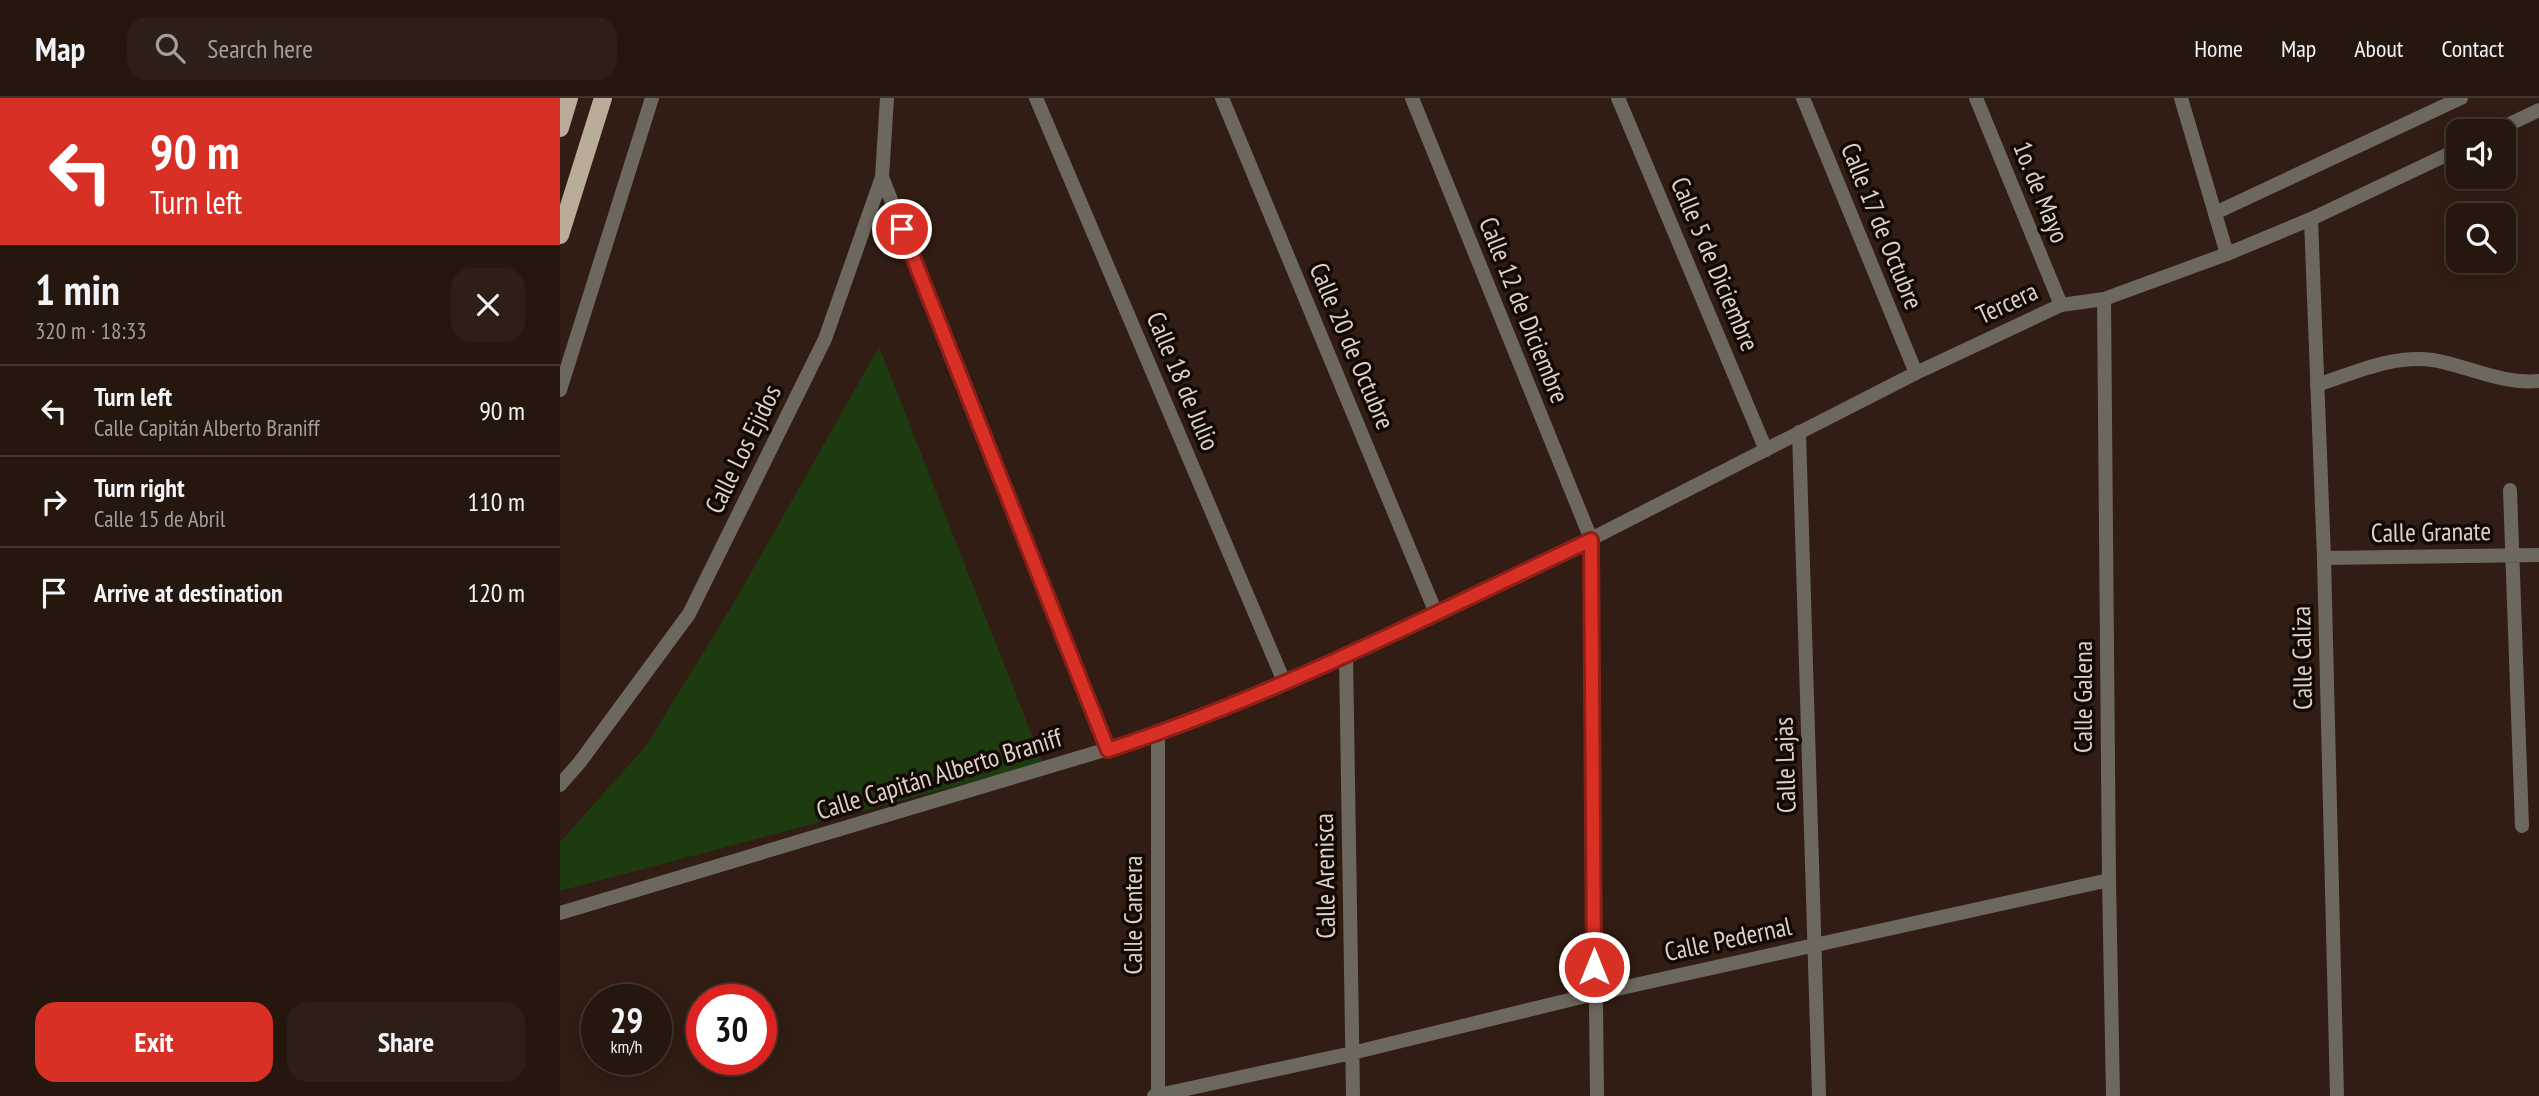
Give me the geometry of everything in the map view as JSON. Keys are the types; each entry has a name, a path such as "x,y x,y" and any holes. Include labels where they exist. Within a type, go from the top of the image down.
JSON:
{"main road":[{"path":"560,128 569,98"},
{"path":"560,235 603,98"}],"street":[{"path":"560,390 652,98"},
{"name":"Calle Los Ejidos","path":"560,785 580,762 689,614 825,339 882,177 887,98"},
{"name":"Calle 18 de Julio","path":"1036,98 1285,684"},
{"name":"Calle 20 de Octubre","path":"1222,98 1436,613"},
{"name":"Calle 12 de Diciembre","path":"1412,98 1591,540"},
{"name":"Calle 5 de Diciembre","path":"1618,98 1766,450"},
{"name":"Calle 17 de Octubre","path":"1803,98 1916,373"},
{"name":"1o. de Mayo","path":"1976,98 2061,305"},
{"path":"2181,98 2227,254"},
{"path":"2215,213 2461,98"},
{"path":"2516,121 2539,110"},
{"name":"Tercera","path":"1591,540 1916,373 2061,305 2104,299 2227,254 2311,219 2446,155"},
{"path":"882,177 1108,750"},
{"name":"Calle Caliza","path":"2311,219 2324,558 2337,1096"},
{"name":"Calle Galena","path":"2104,299 2113,1096"},
{"path":"2317,385 2388,361 2431,360 2523,383 2539,381"},
{"name":"Calle Lajas","path":"1799,432 1819,1096"},
{"path":"2510,491 2522,826"},
{"path":"1591,540 1597,1096"},
{"name":"Calle Capitán Alberto Braniff","path":"560,913 1158,734 1285,684 1591,540"},
{"name":"Calle Granate","path":"2324,558 2539,555"},
{"name":"Calle Arenisca","path":"1346,656 1353,1096"},
{"name":"Calle Cantera","path":"1157,1096 1158,734"},
{"name":"Calle Pedernal","path":"1157,1096 1352,1053 1594,994 2109,880"}],"green space":[{"path":"879,347 1043,763 560,891 560,842 646,746 736,599"}],"route":[{"path":"902,229 1108,750 1158,734 1285,684 1591,540 1594,967"}]}
